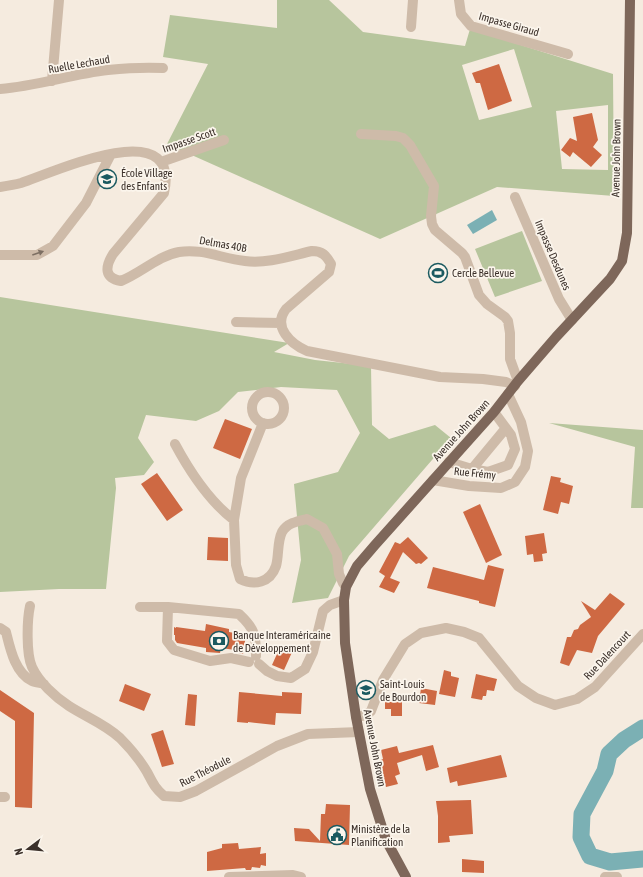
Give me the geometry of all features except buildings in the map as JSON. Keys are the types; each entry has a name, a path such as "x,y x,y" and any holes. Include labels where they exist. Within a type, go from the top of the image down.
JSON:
{"main road":[{"name":"Avenue John Brown","path":"406,877 386,840 370,789 356,717 345,643 344,600 346,587 357,566 494,412 517,383 572,320 610,279 622,261 627,233 630,0"}],"street":[{"path":"52,81 59,0"},
{"path":"411,27 413,0"},
{"name":"Impasse Giraud","path":"459,0 461,14 471,26 568,54"},
{"name":"Ruelle Lechaud","path":"0,89 19,88 108,70 141,67 163,68"},
{"path":"236,322 281,323 284,333 298,347 307,351 440,377 482,379 517,383 510,359 510,333 508,321 505,317 487,304 479,295 465,257 462,253 435,230 432,224 431,216 434,186 410,145 403,138 396,136 361,134"},
{"name":"Impasse Scott","path":"161,162 224,140"},
{"path":"0,186 20,183 90,159 132,150 154,156 161,162"},
{"path":"0,255 37,255 53,246 86,203 111,154"},
{"name":"Delmas 40B","path":"161,162 165,170 166,177 164,192 108,261 106,268 108,274 114,280 121,281 166,255 179,252 199,251 253,262 267,261 312,251 318,251 325,255 331,264 329,272 286,309 281,315 281,323"},
{"name":"Impasse Desdunes","path":"515,197 559,299 572,320"},
{"name":"Rue Frémy","path":"433,480 469,486 501,488 515,482 525,467 528,451 521,422 508,394"},
{"path":"449,462 488,472 508,465 515,449 511,435 494,412"},
{"path":"263,423 240,478 234,520 236,566 240,579 248,583 260,583 269,576 276,566 282,532 291,523 307,519 323,528 337,554 339,574 346,587"},
{"path":"472,469 506,428"},
{"path":"175,444 184,462 212,499 234,520"},
{"path":"168,607 167,641 174,650 210,661 231,658 254,661 267,672 277,676 291,678 305,669 313,652 323,611 330,605 344,600"},
{"path":"30,606 27,623 32,666 44,684"},
{"path":"140,607 168,607 239,614 248,622 254,632 254,661"},
{"path":"0,628 6,632 12,654 20,669 31,681 44,684"},
{"name":"Rue Dalencourt","path":"356,717 366,715 371,711 383,680 406,644 421,633 446,628 464,632 479,638 518,686 536,698 554,705 577,699 595,686 643,634"},
{"name":"Rue Théodule","path":"44,684 48,690 69,706 91,717 120,738 147,771 155,787 164,796 180,797 196,791 277,746 308,734 359,732"},
{"path":"229,877 293,875 301,877"},
{"path":"605,877 617,877"}],"green space":[{"path":"277,0 329,0 363,32 465,46 470,29 613,74 614,196 497,187 380,239 167,144 208,64 163,57 170,15 277,28","holes":["514,49 532,107 479,120 462,65","608,105 608,170 562,169 556,111"]},
{"path":"522,231 542,281 495,297 475,249"},
{"path":"0,297 289,343 274,352 315,360 371,366 372,425 389,439 435,425 451,438 349,556 328,598 292,603 301,560 294,484 338,472 360,433 337,390 281,387 238,392 219,411 196,421 146,415 138,438 154,462 144,475 115,478 116,488 106,589 59,589 0,592"},
{"path":"549,423 643,430 643,508 631,508 635,447"}],"water":[{"path":"492,210 497,220 473,234 467,225"}],"waterway":[{"path":"643,728 624,740 609,754 605,771 582,814 581,837 590,856 610,862 643,859"}],"place":[{"name":"École Village des Enfants","path":"107,179"},
{"name":"Cercle Bellevue","path":"438,273"},
{"name":"Banque Interaméricaine de Développement","path":"219,641"},
{"name":"Saint-Louis de Bourdon","path":"366,690"},
{"name":"Ministère de la Planification","path":"337,835"}]}
